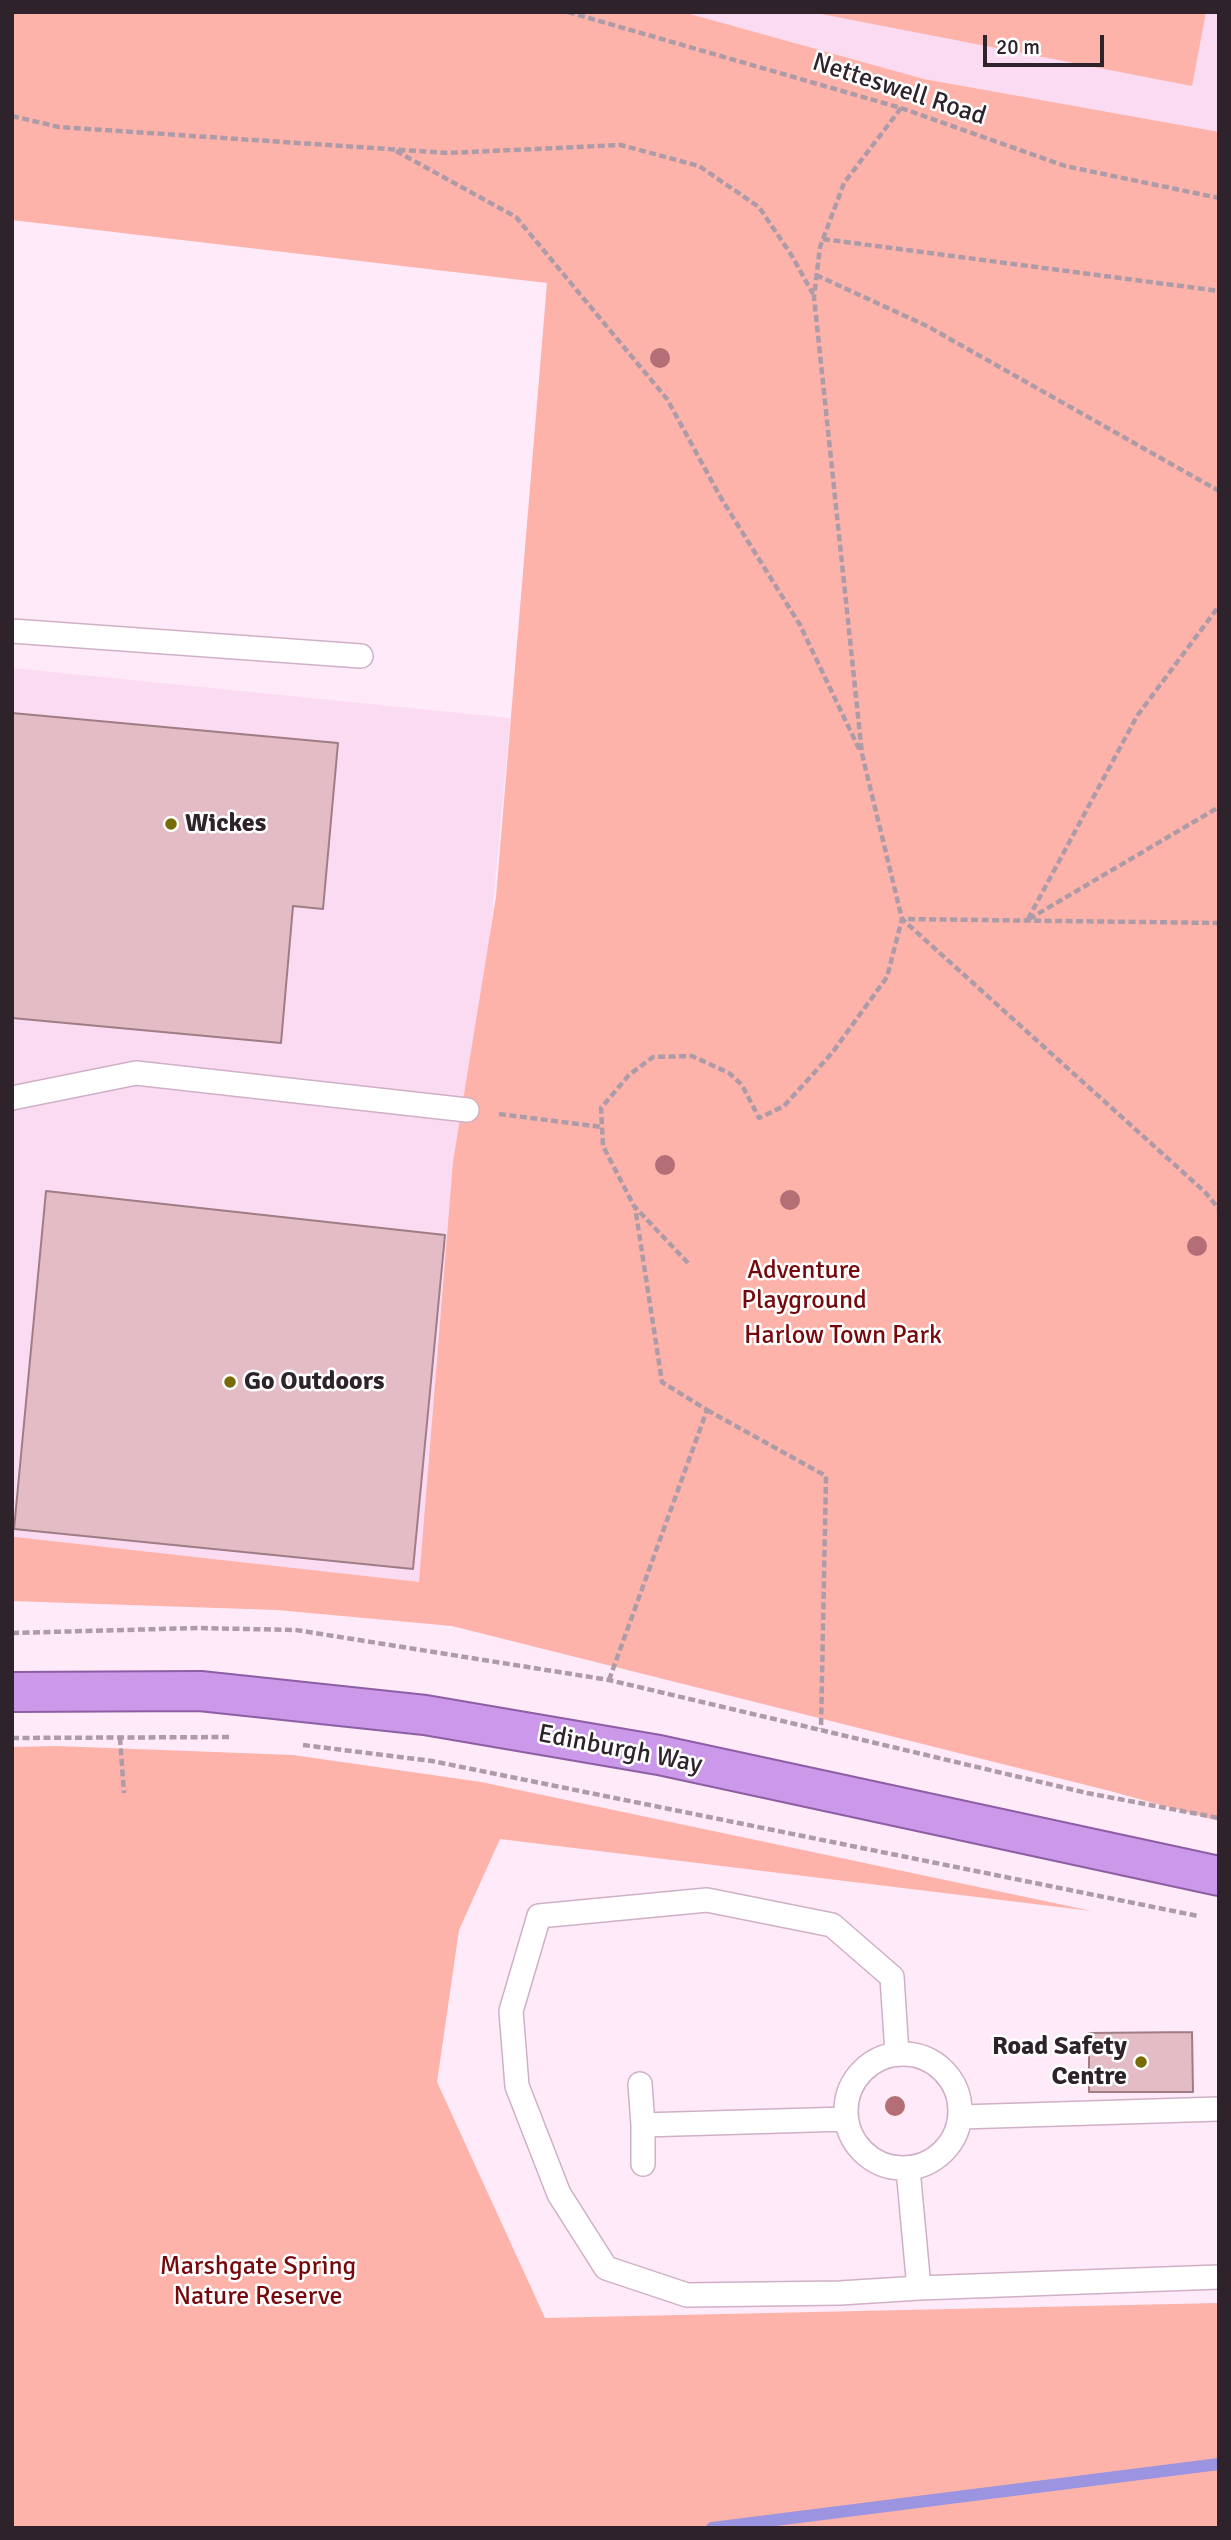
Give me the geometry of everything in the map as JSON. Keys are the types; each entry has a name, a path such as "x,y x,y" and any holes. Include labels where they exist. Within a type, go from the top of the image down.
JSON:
{"highway":[{"name":"Edinburgh Way","path":"12,1692 200,1691 425,1715 659,1755 1219,1876"}],"lane":[{"path":"12,631 361,656"},
{"path":"12,1098 136,1073 467,1110"},
{"path":"897,2054 892,1977 832,1925 707,1900 539,1916 510,2011 517,2086 559,2194 606,2268 687,2295 840,2293 1219,2277"},
{"path":"897,2054 917,2055 936,2063 950,2077 961,2105 956,2136 948,2148 933,2161 908,2169 888,2167 869,2158 855,2143 846,2119 847,2099 854,2081 867,2066 897,2054"},
{"path":"640,2084 643,2164"},
{"path":"961,2117 1219,2109"},
{"path":"643,2125 846,2119"},
{"path":"908,2169 919,2288"}],"path":[{"name":"Netteswell Road","path":"568,12 901,108 1065,166 1219,198"},
{"path":"688,1263 634,1206 603,1146 601,1108 629,1075 653,1057 692,1056 729,1073 742,1085 759,1118 784,1106 832,1053 887,977 902,919 862,754 814,296 823,239 844,183 901,108"},
{"path":"12,116 59,127 448,153 621,145 699,166 759,207 792,256 814,296"},
{"path":"392,149 516,217 667,399 721,498 800,625 862,754"},
{"path":"823,239 1219,291"},
{"path":"816,275 927,326 1219,491"},
{"path":"1028,919 1137,716 1219,606"},
{"path":"1028,919 1219,807"},
{"path":"902,919 1219,923"},
{"path":"902,919 1205,1192 1219,1209"},
{"path":"467,1110 602,1128"},
{"path":"634,1206 662,1382 825,1476 821,1729"},
{"path":"609,1680 707,1410"},
{"path":"12,1633 198,1628 296,1630 609,1680 1087,1793 1219,1818"},
{"path":"12,1738 236,1737"},
{"path":"120,1738 124,1793"},
{"path":"301,1745 432,1761 1206,1917"}],"shaded area":[{"path":"683,12 1219,12 1219,133 924,79"},
{"path":"12,668 510,718 431,1590 12,1550"}],"green space":[{"name":"Harlow Town Park","path":"12,12 683,12 924,79 1219,132 1219,1821 1110,1791 452,1626 277,1610 12,1601 12,1538 15,1537 419,1582 453,1162 496,897 547,283 12,220"},
{"path":"811,12 1206,12 1192,86"},
{"name":"Marshgate Spring Nature Reserve","path":"56,1746 293,1755 481,1782 1092,1911 500,1839 459,1930 437,2082 545,2318 1219,2303 1219,2528 12,2528 12,1747"}],"building":[{"name":"Wickes","path":"12,713 338,743 323,909 293,906 281,1043 12,1018"},
{"name":"Go Outdoors","path":"46,1191 445,1235 413,1569 14,1529"},
{"name":"Road Safety Centre","path":"1192,2032 1193,2092 1089,2092 1089,2033"}],"waterway":[{"path":"712,2528 1219,2464"}],"place":[{"name":"Wickes","path":"171,824"},
{"name":"Go Outdoors","path":"230,1382"},
{"name":"Road Safety Centre","path":"1141,2062"}],"park label":[{"name":"Adventure Playground","path":"804,1286"}]}
